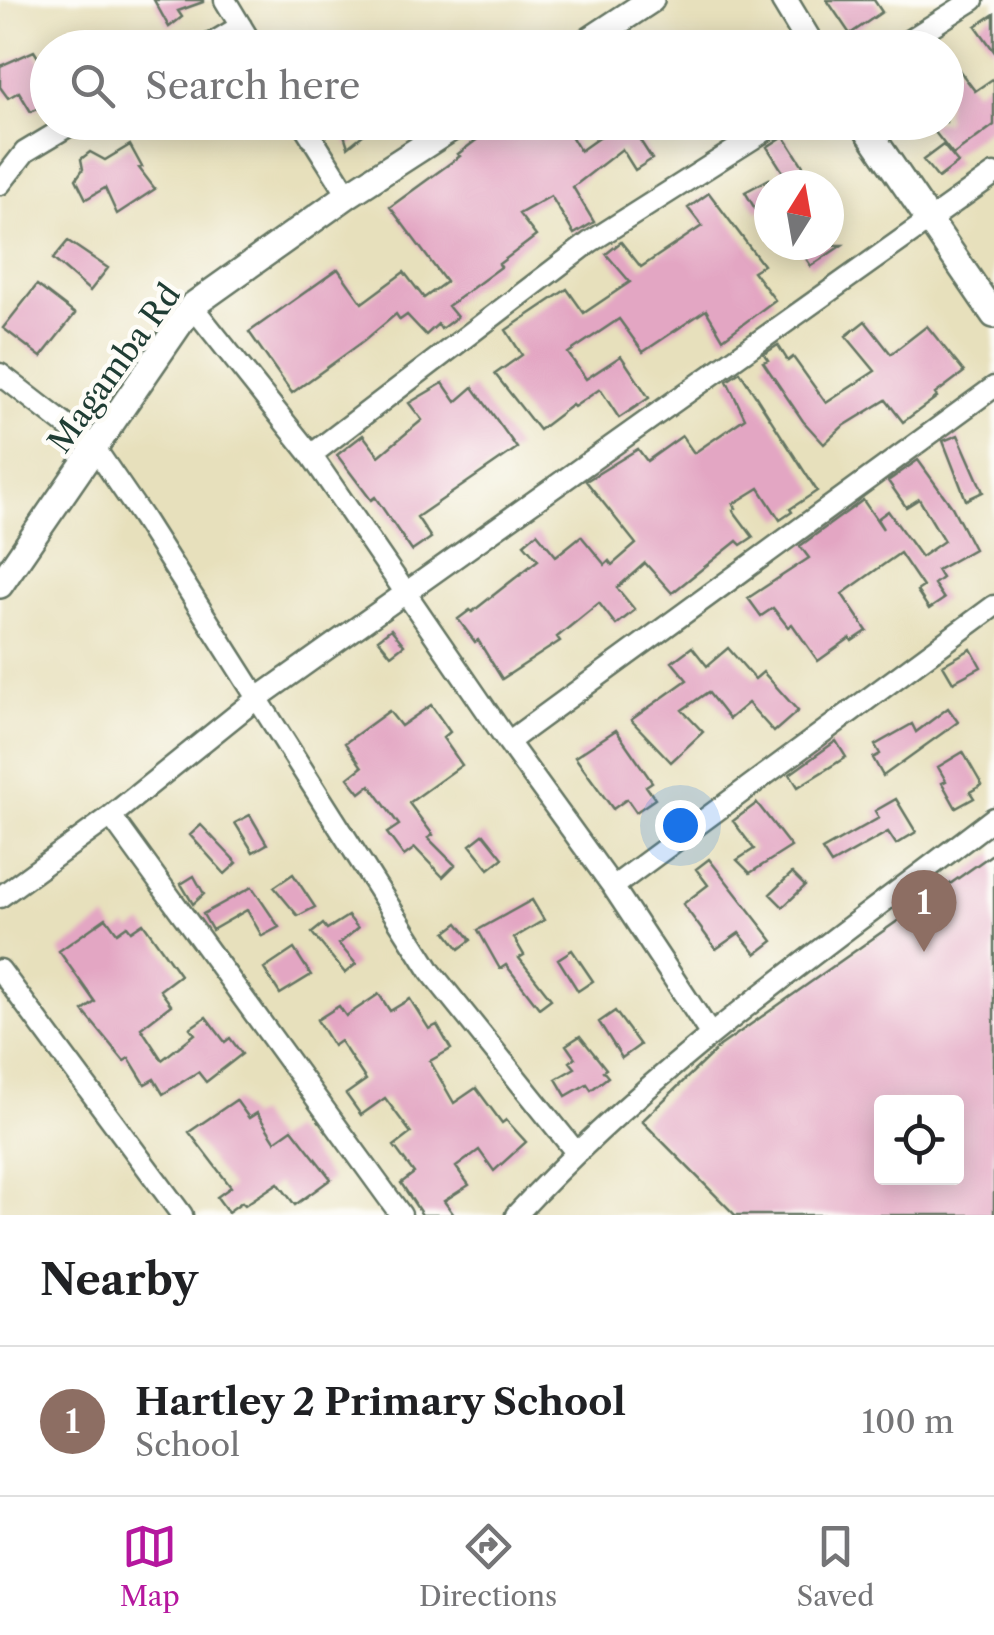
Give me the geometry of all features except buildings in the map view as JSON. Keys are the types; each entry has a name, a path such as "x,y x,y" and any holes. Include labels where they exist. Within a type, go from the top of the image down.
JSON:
{"street":[{"path":"224,0 243,30"},
{"path":"605,30 651,0"},
{"path":"784,0 802,30"},
{"path":"926,30 972,0"},
{"path":"234,30 241,26"},
{"path":"0,184 25,152 45,140"},
{"path":"313,140 348,195"},
{"name":"Magamba Rd","path":"0,585 192,306 348,195 434,140"},
{"path":"311,455 590,242 751,140"},
{"path":"874,140 994,315"},
{"path":"0,897 111,816 255,700 994,174"},
{"path":"192,306 311,455 508,742 614,886 711,1035"},
{"path":"0,374 94,448 142,516 430,972 575,1151"},
{"path":"508,742 994,387"},
{"path":"614,886 994,606"},
{"path":"111,816 401,1215"},
{"path":"516,1215 575,1151 711,1035 994,818"},
{"path":"0,970 182,1215"}],"place":[{"name":"Hartley 2 Primary School","path":"924,952"}]}
